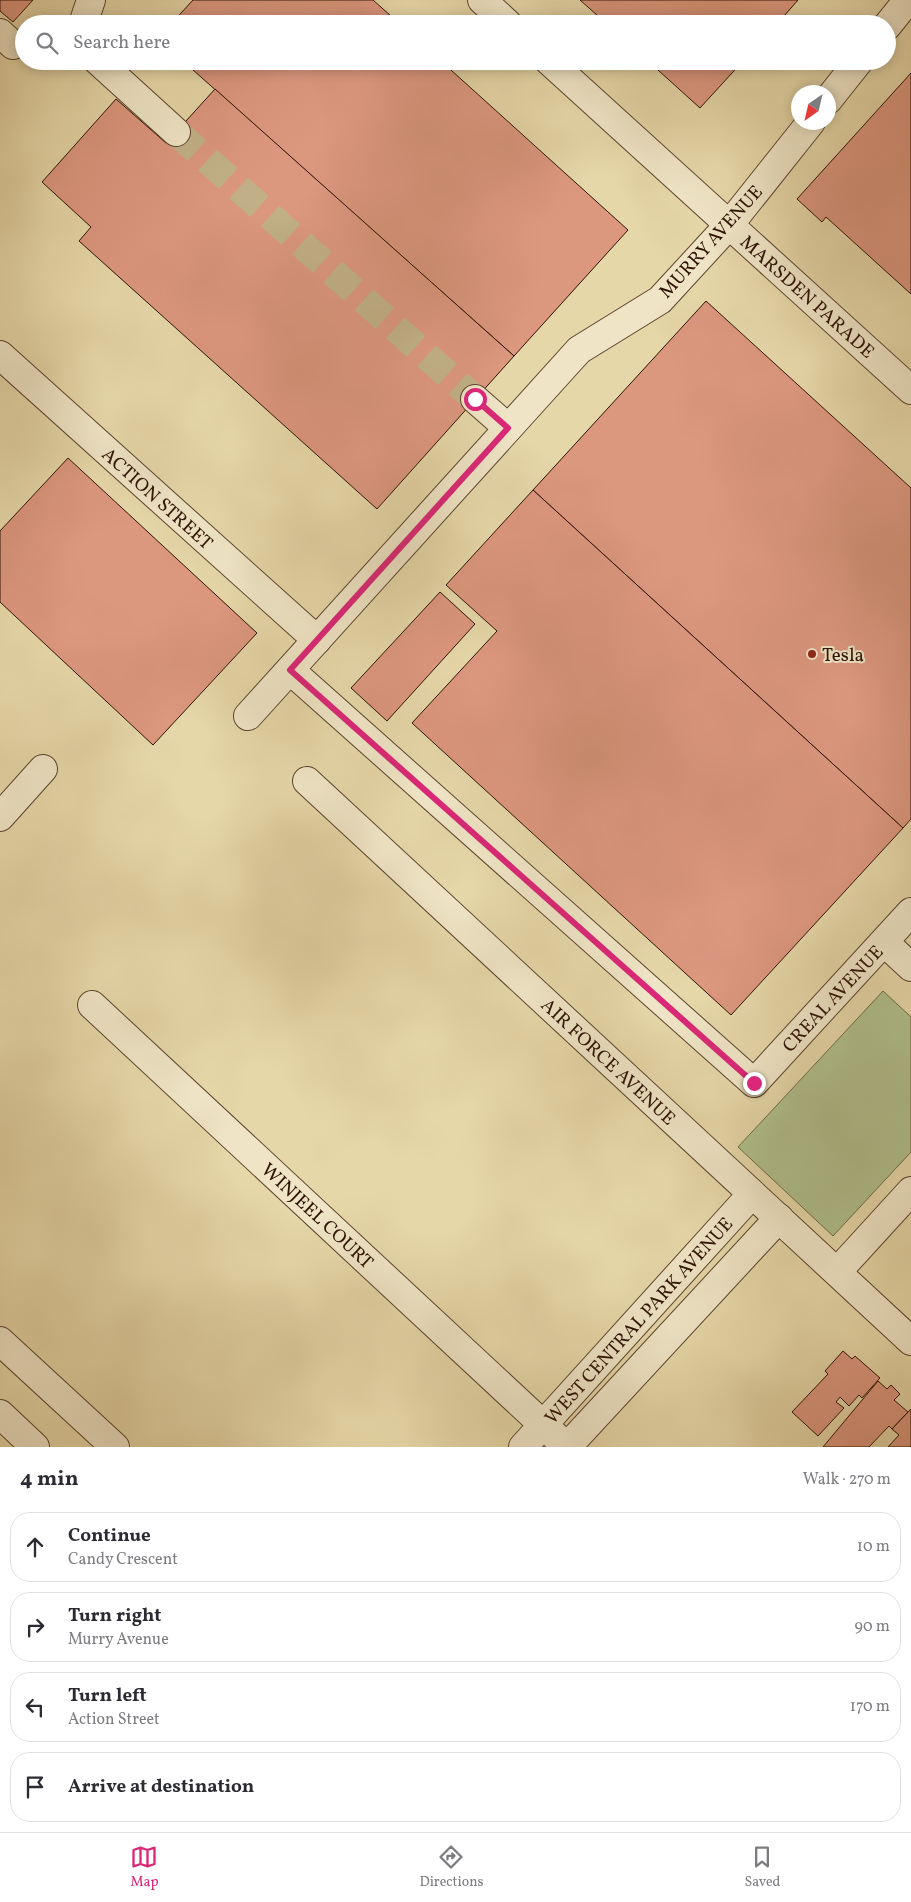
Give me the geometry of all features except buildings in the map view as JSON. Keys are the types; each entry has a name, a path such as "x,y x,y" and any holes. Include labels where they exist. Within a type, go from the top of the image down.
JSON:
{"street":[{"path":"86,15 91,0"},
{"path":"482,0 498,15"},
{"path":"896,15 908,0"},
{"path":"108,70 176,132"},
{"name":"MARSDEN PARADE","path":"559,70 911,390"},
{"path":"836,90 852,70"},
{"name":"MURRY AVENUE","path":"248,716 579,350 660,300 729,225 805,130"},
{"name":"ACTION STREET","path":"0,355 316,640"},
{"path":"475,399 508,428"},
{"name":"CREAL AVENUE","path":"290,670 754,1083 911,912"},
{"path":"0,817 43,769"},
{"name":"AIR FORCE AVENUE","path":"307,781 911,1341"},
{"path":"884,942 911,967"},
{"name":"WINJEEL COURT","path":"92,1005 567,1447"},
{"path":"838,1272 911,1191"},
{"name":"WEST CENTRAL PARK AVENUE","path":"523,1447 752,1194"},
{"name":"WEST CENTRAL PARK AVENUE","path":"567,1447 778,1218"},
{"path":"0,1341 115,1447"},
{"path":"0,1414 35,1447"}],"green space":[{"path":"883,991 911,1017 911,1152 833,1236 738,1147"}],"tunnel":[{"path":"176,132 475,399"}],"place":[{"name":"Tesla","path":"812,654"}],"route":[{"path":"475,399 508,428 290,670 754,1083"}]}
